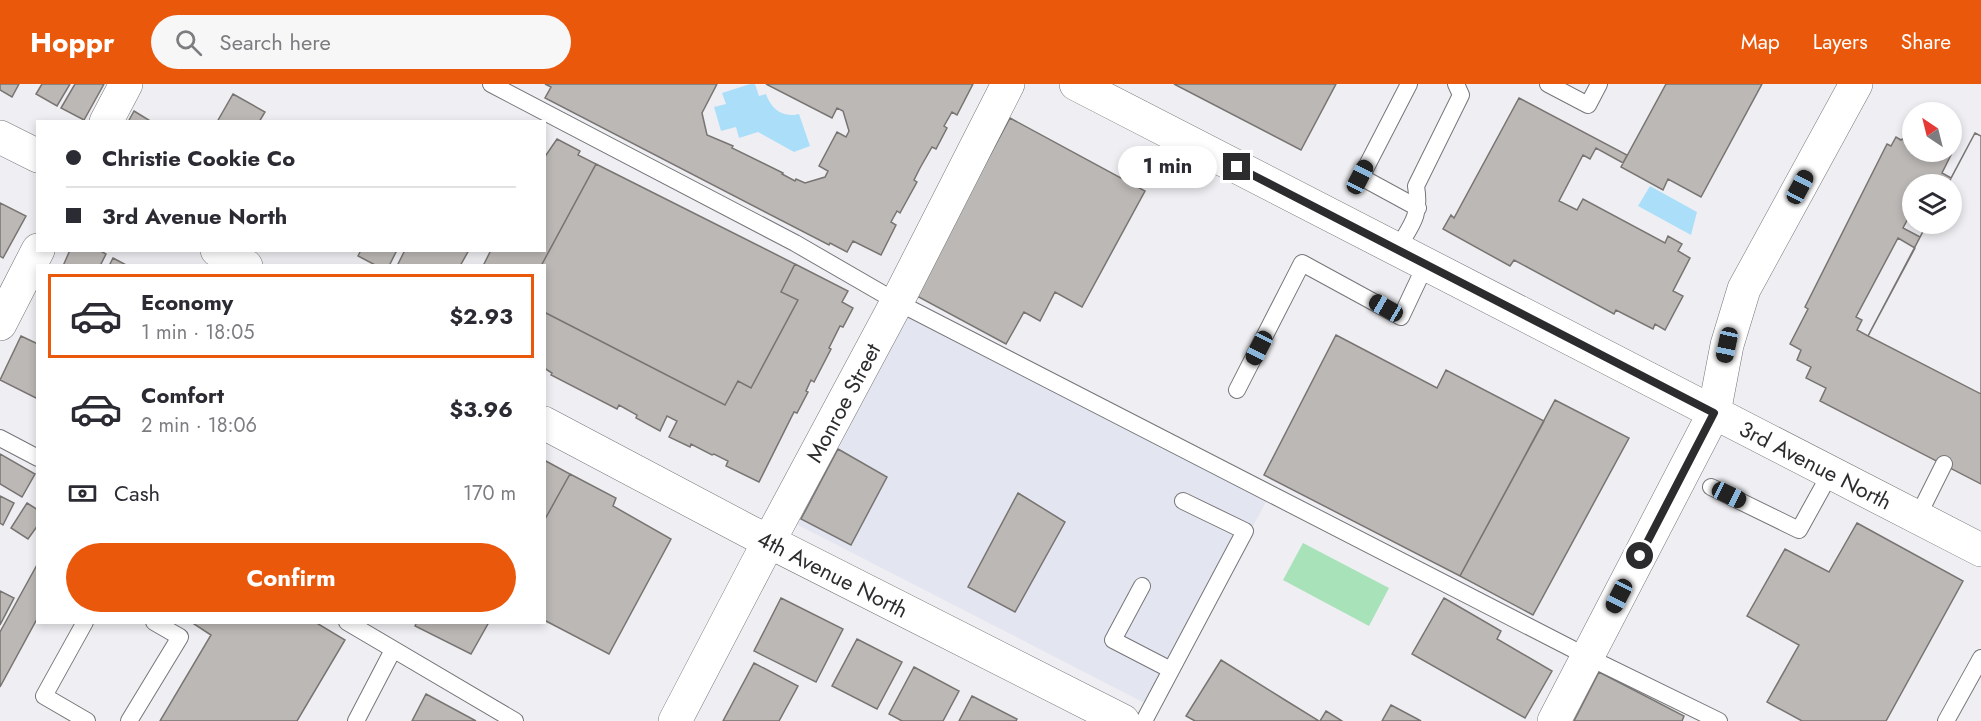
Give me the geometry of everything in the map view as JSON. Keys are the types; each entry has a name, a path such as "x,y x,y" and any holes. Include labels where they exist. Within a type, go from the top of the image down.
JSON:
{"street":[{"path":"107,120 126,84"},
{"name":"Monroe Street","path":"675,721 897,302 1008,84"},
{"name":"3rd Avenue North","path":"1076,84 1981,550"},
{"path":"1554,721 1714,413 1727,345 1744,290 1856,84"},
{"path":"0,137 36,155"},
{"path":"0,324 37,252"},
{"path":"221,252 242,264"},
{"name":"4th Avenue North","path":"546,424 769,541 1123,721"}],"lane":[{"path":"490,84 795,243 897,302 1588,657 1719,721"},
{"path":"1409,84 1360,177 1418,208"},
{"path":"1397,249 1418,213 1416,186 1461,95 1456,84"},
{"path":"1548,84 1588,105 1599,84"},
{"path":"1237,390 1302,263 1401,316 1426,264"},
{"path":"0,438 36,457"},
{"path":"1917,518 1944,464"},
{"path":"1712,487 1799,530 1831,472"},
{"path":"1144,721 1245,531 1183,501"},
{"path":"1142,586 1113,640 1171,670"},
{"path":"85,624 44,696 87,721"},
{"path":"129,721 180,637 157,624"},
{"path":"350,624 515,721"},
{"path":"356,721 393,650"},
{"path":"1946,721 1981,658"}],"shaded area":[{"path":"903,311 1268,498 1156,709 790,521"}],"green space":[{"path":"1303,543 1389,588 1369,626 1283,580"}],"water":[{"path":"755,84 759,96 766,94 778,111 788,115 799,114 810,146 794,152 758,132 739,138 736,127 721,131 714,107 726,104 722,93"},
{"path":"1650,186 1697,212 1691,235 1638,206"}],"building":[{"path":"0,84 19,84 12,97 0,90"},
{"path":"42,84 70,84 57,106 36,94"},
{"path":"75,84 104,84 84,120 61,108"},
{"path":"545,84 717,84 702,113 707,135 733,146 732,148 795,181 796,179 805,183 825,177 828,171 819,166 837,132 846,137 849,131 843,111 837,108 832,118 766,84 973,84 957,115 952,112 944,126 947,128 936,149 932,147 920,168 914,180 917,182 900,213 897,211 891,222 896,225 881,255 853,241 847,252 830,243 829,245 545,98 551,87"},
{"path":"1174,84 1336,84 1301,150"},
{"path":"1666,84 1762,84 1701,197 1668,179 1663,190 1621,167"},
{"path":"233,94 265,112 260,120 218,120"},
{"path":"1519,98 1627,155 1623,163 1596,148 1590,159 1583,155 1559,201 1577,210 1583,199 1665,243 1668,236 1682,244 1678,251 1690,258 1673,291 1683,296 1665,330 1655,324 1653,329 1616,310 1614,314 1514,260 1510,266 1443,229 1451,215 1454,218"},
{"path":"134,111 149,120 129,120"},
{"path":"1010,118 1145,191 1082,307 1055,292 1040,321 1024,312 1006,344 915,295"},
{"path":"1975,133 1981,136 1981,484 1820,401 1826,388 1806,378 1811,367 1797,360 1801,350 1790,344 1808,309 1805,307 1887,144 1891,146 1896,137 1902,139 1902,162 1948,162 1942,173 1944,174 1902,174 1902,234 1914,234 1920,237 1922,234 1962,234 1962,174 1953,174 1960,162 1962,162 1962,157","holes":["1898,238 1915,248 1868,336 1857,330 1862,320 1856,317"]},
{"path":"1975,133 1981,136 1981,394 1868,336 1922,234 1962,234 1962,174 1953,174 1960,162 1962,162 1962,158"},
{"path":"557,139 580,151 578,155 596,164 542,264 484,264 490,252 546,252 546,155"},
{"path":"596,164 795,264 781,292 798,300 751,388 738,381 725,405 546,313 546,264 542,264"},
{"path":"0,203 26,216 3,258 0,256"},
{"path":"69,252 102,252 106,254 101,264 64,264"},
{"path":"360,252 396,252 390,264 373,264 358,256"},
{"path":"404,252 468,252 461,264 398,264"},
{"path":"113,258 124,264 110,264"},
{"path":"795,264 848,291 842,302 853,308 843,327 840,326 814,382 811,380 806,391 808,392 797,413 794,412 759,482 726,466 728,461 714,454 691,444 690,447 669,437 677,421 667,416 660,431 636,418 637,415 619,405 617,409 551,375 552,373 546,369 546,313 725,405 738,381 751,388 798,300 781,292"},
{"path":"1336,335 1437,388 1446,370 1544,421 1460,576 1264,475"},
{"path":"21,336 36,343 36,398 0,380"},
{"path":"1555,400 1629,438 1533,615 1460,576"},
{"path":"838,449 887,477 851,545 801,519"},
{"path":"0,454 35,474 22,497 0,484"},
{"path":"546,461 570,474 546,517"},
{"path":"570,474 616,498 613,506 671,539 609,654 546,621 546,517"},
{"path":"1018,493 1065,522 1015,612 968,587"},
{"path":"0,496 14,503 3,525 0,523"},
{"path":"27,503 36,509 36,528 28,539 11,528"},
{"path":"1857,523 1963,581 1886,721 1802,721 1767,702 1799,645 1747,616 1785,549 1829,572"},
{"path":"36,567 36,621 0,687 0,632"},
{"path":"0,591 14,598 0,625"},
{"path":"781,598 843,629 816,682 754,651"},
{"path":"1444,598 1501,631 1497,639 1552,671 1525,718 1412,654"},
{"path":"194,624 318,624 345,640 297,721 160,721 211,635"},
{"path":"416,624 488,624 471,654 415,626"},
{"path":"857,639 902,662 877,709 832,686"},
{"path":"1221,660 1319,721 1195,721 1186,716"},
{"path":"754,663 798,686 779,721 723,721"},
{"path":"914,667 959,691 943,721 902,721 889,714"},
{"path":"1599,672 1684,716 1682,721 1574,721"},
{"path":"426,694 476,721 412,721"},
{"path":"972,696 1017,719 1016,721 959,721"},
{"path":"1391,705 1421,721 1382,721"},
{"path":"1326,711 1342,721 1320,721"}],"route":[{"path":"1237,167 1714,413 1640,556"}]}
